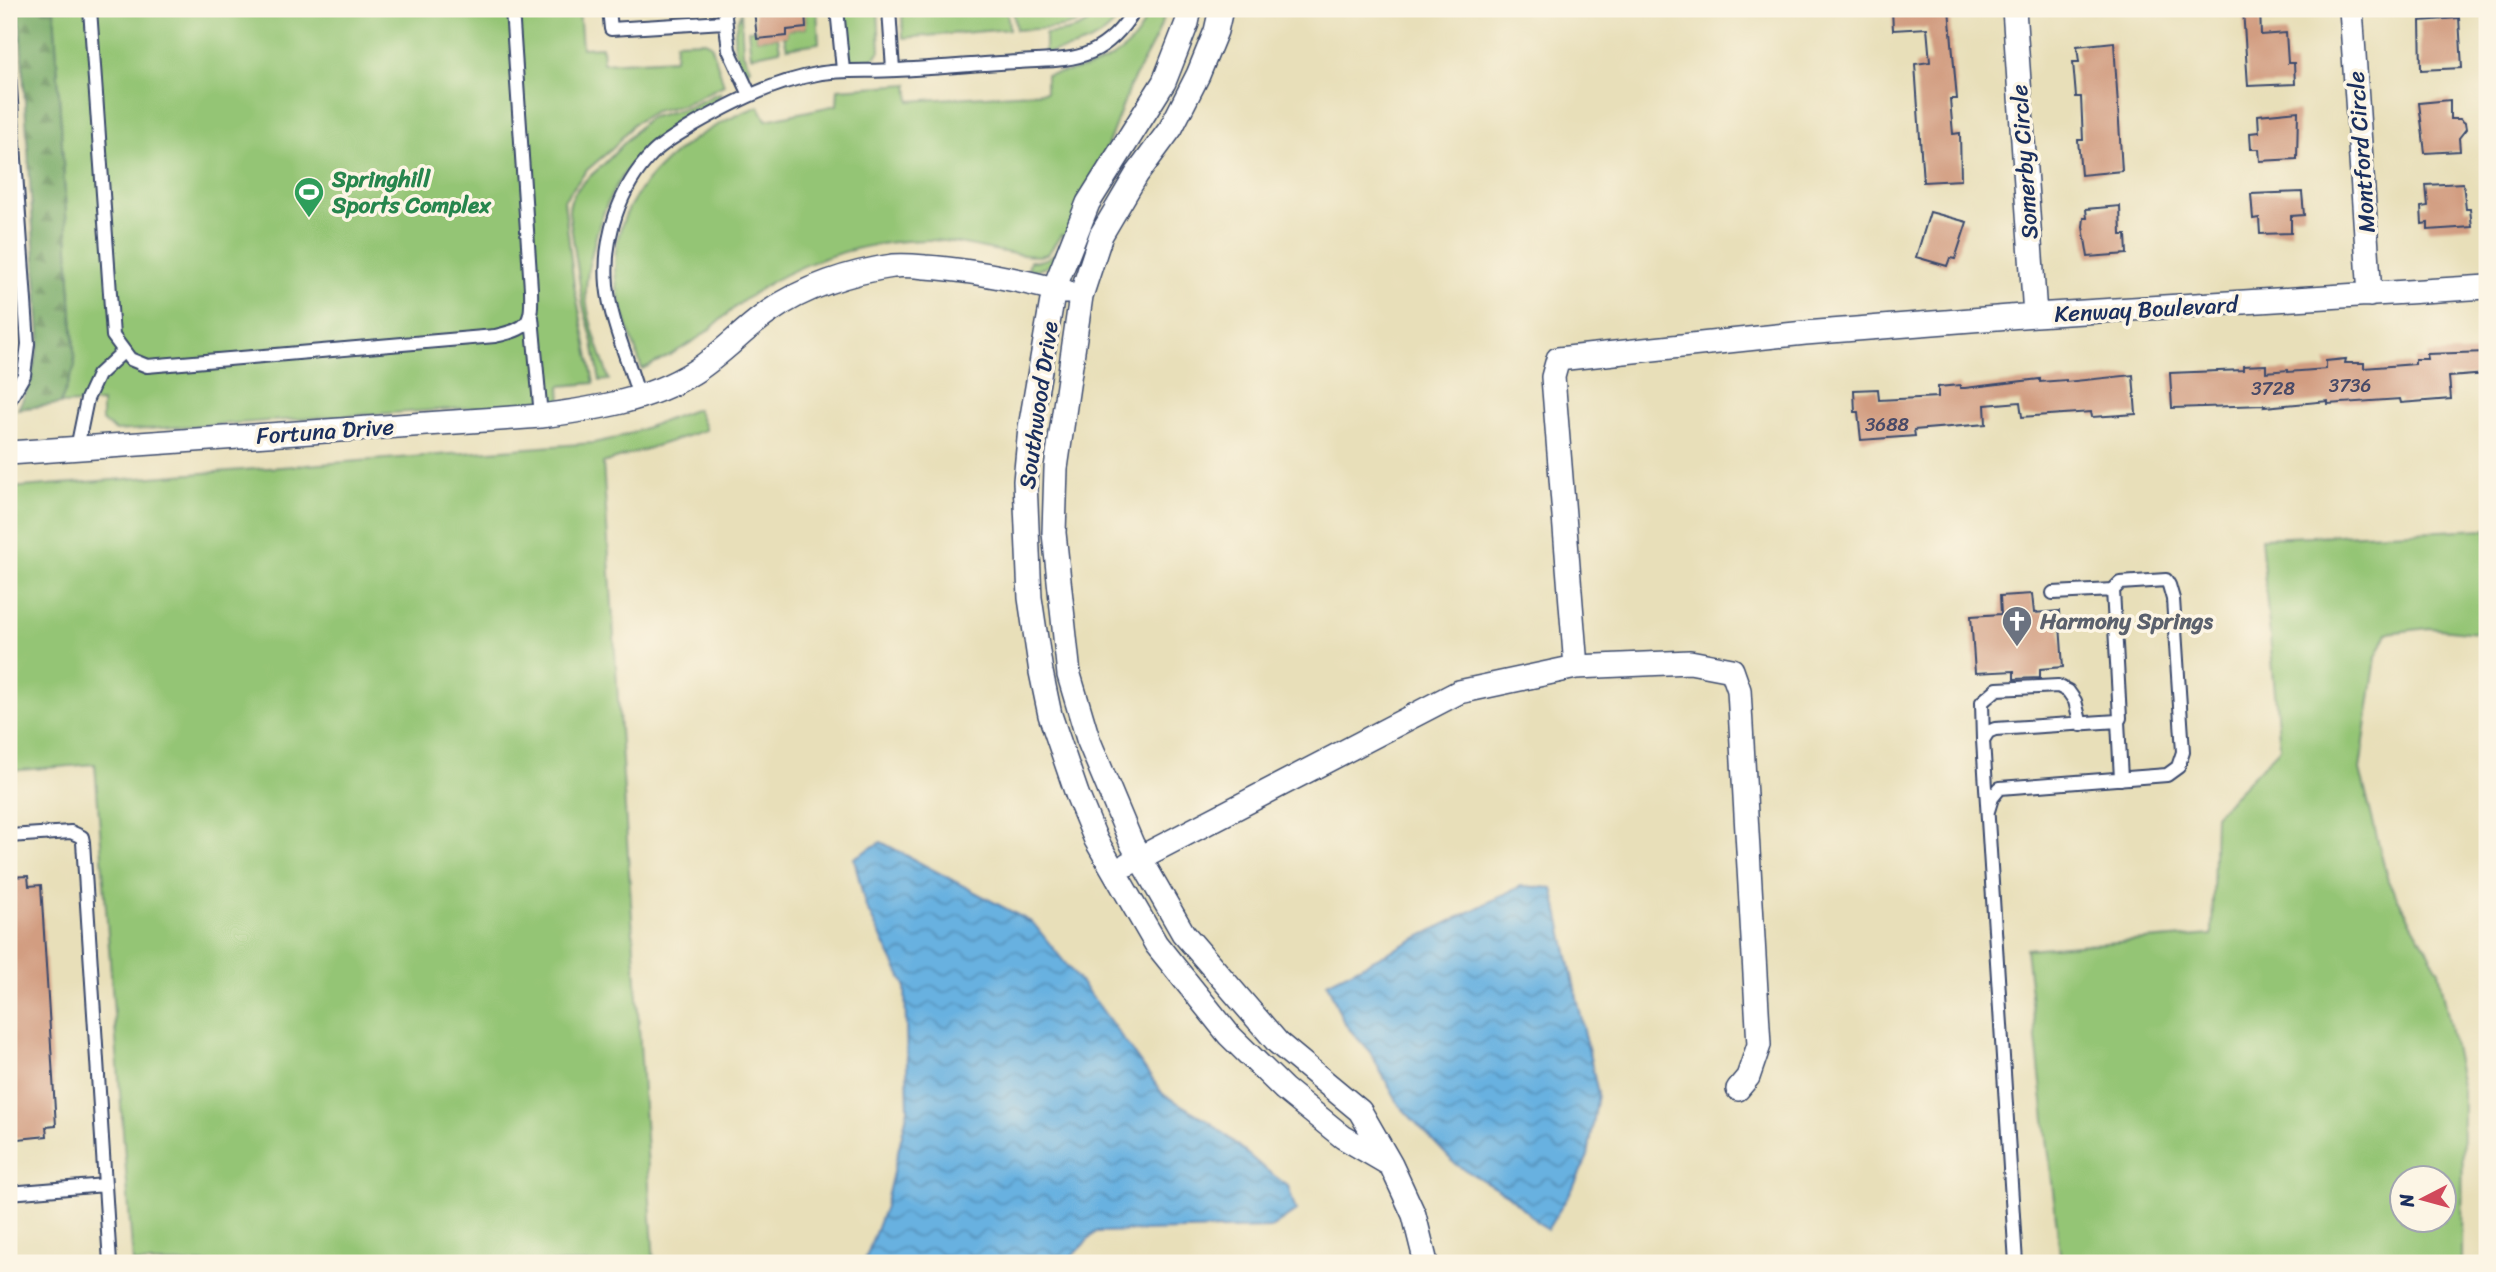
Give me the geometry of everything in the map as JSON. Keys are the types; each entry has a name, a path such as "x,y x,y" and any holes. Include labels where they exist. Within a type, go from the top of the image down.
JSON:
{"street":[{"name":"Southwood Drive","path":"1190,9 1164,82 1087,204 1054,289 1030,428 1025,481 1030,598 1050,715 1096,840 1156,944 1229,1035 1284,1089 1343,1138 1391,1165"},
{"name":"Southwood Drive","path":"1221,9 1216,31 1198,75 1171,128 1137,174 1101,235 1080,296 1056,468 1054,533 1069,675 1088,739 1139,857 1183,933 1278,1043 1360,1111 1391,1165 1414,1215 1426,1263"},
{"name":"Somerby Circle","path":"2014,9 2035,315"},
{"name":"Montford Circle","path":"2351,9 2370,295"},
{"name":"Fortuna Drive","path":"9,453 541,416 596,408 639,397 693,372 770,311 808,290 860,272 897,265 942,268 1020,279 1080,296"},
{"name":"Kenway Boulevard","path":"1576,667 1553,377 1558,359 1805,332 2487,287"},
{"path":"1113,872 1459,692 1576,667 1690,662 1732,670 1739,690 1759,1045 1748,1077 1738,1089"}],"lane":[{"path":"90,9 113,336 130,359 147,366 495,336 524,327 531,317"},
{"path":"512,9 531,317 541,416"},
{"path":"609,9 611,29 724,15 729,50 750,94"},
{"path":"837,9 843,70"},
{"path":"889,9 893,71"},
{"path":"639,397 616,327 607,287 606,252 612,222 637,173 653,153 690,128 750,94 803,77 843,70 893,71 1069,59 1104,45 1124,27 1135,9"},
{"path":"9,73 28,344 24,375 9,401"},
{"path":"78,448 87,399 98,376 124,351"},
{"path":"1988,811 1992,798 2000,788 2167,775 2178,767 2183,752 2173,599 2169,585 2161,579 2120,583 2113,590 2053,593"},
{"path":"2113,590 2122,779"},
{"path":"2016,1263 1982,702 1988,694 1997,689 2052,685 2063,688 2075,701 2081,724"},
{"path":"1983,740 1988,732 1996,729 2118,722"},
{"path":"9,836 71,832 82,837 110,1263"},
{"path":"9,1193 106,1185"}],"green space":[{"path":"19,9 54,9 75,366 60,404 18,409 30,384 40,338"},
{"name":"Springhill Sports Complex","path":"54,9 579,9 582,48 602,47 603,63 675,59 676,42 705,41 711,44 724,85 682,105 655,111 633,124 614,147 587,170 564,200 574,285 594,383 560,386 561,402 116,431 102,421 102,402 60,404 75,366"},
{"path":"805,9 817,9 819,43 787,48 784,37 787,36 787,30 806,28"},
{"path":"842,9 878,9 880,51 870,63 857,64 847,55"},
{"path":"902,9 1007,9 1009,29 903,38"},
{"path":"1013,9 1096,9 1080,22 1070,25 1016,30"},
{"path":"1103,9 1124,9 1100,36 1069,49 1045,53 1045,34 1077,28"},
{"path":"1149,9 1167,9 1156,37 1130,86 1071,241 1049,266 1028,269 1030,261 1052,256 1065,235 1061,235 1048,254 1039,256 928,240 855,249 808,264 785,275 743,301 698,338 642,369 618,292 616,249 623,220 637,194 656,171 679,150 731,118 759,106 766,120 837,105 838,89 908,84 910,101 1046,92 1046,75 1085,68 1120,53 1138,34"},
{"path":"741,12 743,53 750,68 745,74 734,44 735,29"},
{"path":"756,29 757,39 778,37 780,50 751,56 748,30"},
{"path":"721,93 718,99 674,127 638,157 612,194 602,217 589,264 586,291 590,318 609,380 600,381 583,306 570,204 582,184 645,121 689,107"},
{"path":"697,409 706,430 603,463 654,1263 133,1263 95,764 9,771 9,488 593,443 617,438"},
{"path":"2487,529 2487,634 2429,628 2387,633 2376,657 2360,770 2388,881 2439,971 2463,1091 2462,1263 2061,1263 2026,949 2212,935 2215,815 2280,748 2261,538"}],"water":[{"path":"881,842 1033,923 1097,1003 1163,1094 1210,1122 1288,1186 1296,1211 1271,1228 1096,1232 1065,1263 864,1263 885,1206 908,1109 905,985 865,905 854,858"},
{"path":"1521,886 1553,888 1598,1094 1588,1156 1573,1188 1547,1230 1508,1195 1455,1164 1399,1105 1370,1052 1344,1023 1327,983"}],"building":[{"path":"754,9 805,9 806,28 787,30 787,36 757,39"},
{"path":"1892,9 1949,9 1957,99 1950,99 1953,134 1960,133 1961,180 1923,182 1915,64 1930,62 1927,28 1893,30"},
{"path":"2243,9 2260,9 2261,35 2286,33 2288,63 2294,63 2295,84 2248,86"},
{"path":"2459,18 2462,68 2421,70 2420,21"},
{"path":"2114,42 2122,171 2081,175 2078,140 2083,140 2081,97 2076,97 2073,62 2079,62 2077,46"},
{"path":"2450,100 2450,119 2460,119 2465,123 2466,129 2459,138 2460,151 2425,153 2419,103"},
{"path":"2298,111 2297,159 2260,161 2259,149 2251,149 2250,133 2259,132 2258,115"},
{"path":"2463,183 2466,209 2470,209 2472,227 2428,230 2428,223 2422,224 2421,207 2428,206 2426,185"},
{"path":"2302,192 2304,215 2291,216 2291,233 2260,234 2259,218 2253,219 2251,194"},
{"path":"2120,206 2121,235 2126,235 2127,254 2088,257 2083,227 2084,218 2087,218 2086,209"},
{"path":"1930,212 1967,222 1955,259 1950,258 1947,266 1916,257"},
{"path":"2487,352 2487,374 2449,377 2451,399 2401,403 2400,399 2328,404 2328,401 2264,407 2265,405 2172,408 2170,373 2243,370 2243,366 2266,365 2266,372 2326,369 2326,361 2346,359 2345,363 2364,363 2364,368 2415,364 2415,359 2428,359 2427,354"},
{"path":"2133,375 2136,414 2092,417 2091,412 2022,417 2020,402 1985,405 1986,424 1914,430 1915,436 1861,440 1858,412 1855,412 1854,390 1878,389 1879,400 1938,397 1938,387 1960,385 1960,388 1965,388 2040,379 2040,382 2066,382"},
{"name":"Harmony Springs","path":"2032,594 2034,613 2059,611 2063,667 2040,669 2040,678 2014,679 2014,671 1975,673 1971,616 2001,614 2000,596"},
{"path":"28,876 29,886 41,885 56,1126 46,1127 47,1136 9,1140 9,877"}],"place":[{"name":"Springhill Sports Complex","path":"309,219"},
{"name":"Harmony Springs","path":"2017,648"}]}
